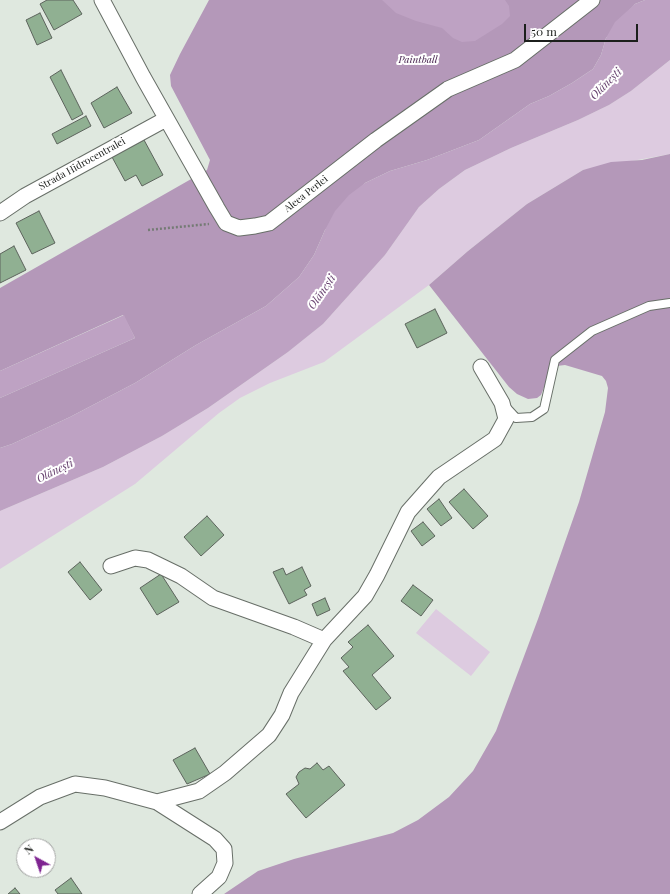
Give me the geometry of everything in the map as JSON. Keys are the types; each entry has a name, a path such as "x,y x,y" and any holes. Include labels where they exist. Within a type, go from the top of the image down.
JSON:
{"street":[{"path":"102,0 166,119 226,223"},
{"name":"Aleea Perlei","path":"226,223 239,228 269,222 376,140 448,89 515,60 592,0"},
{"name":"Strada Hidrocentralei","path":"0,212 25,196 166,119"},
{"path":"157,802 199,791 224,773 269,735 282,715 290,693 324,640 365,596 408,512 439,477 495,439 506,419 502,403 481,367"},
{"path":"111,566 135,558 148,560 181,576 213,598 294,627 324,640"},
{"path":"0,822 40,797 75,784 105,788 157,802 215,839 224,849 225,863 219,877 200,894"}],"lane":[{"path":"502,403 516,418 532,417 544,408 555,360 592,331 649,306 670,303"}],"path":[{"path":"148,230 226,223"}],"shaded area":[{"path":"670,60 670,154 583,170 527,204 468,251 429,285 324,362 270,383 240,398 219,413 135,484 0,569 0,511 103,467 162,436 208,408 288,352 323,324 385,255 419,207 439,189 465,170 609,105 631,91"},
{"path":"436,609 490,652 471,676 416,633"}],"green space":[{"name":"Paintball","path":"209,0 645,0 635,4 606,38 601,55 593,69 572,83 549,96 530,104 479,140 427,160 390,171 365,183 325,230 314,255 299,277 266,306 196,345 135,383 70,417 12,444 0,448 0,398 135,338 123,315 0,371 0,288 207,170 210,160 171,86 170,75"},
{"path":"670,154 670,894 224,894 258,871 294,859 393,833 418,820 449,797 473,771 496,731 538,619 579,502 605,412 608,388 606,381 602,376 565,365 557,366 550,372 541,395 537,398 528,399 517,394 509,387 429,285 468,251 527,204 583,170 611,162 642,160"}],"water":[{"path":"382,0 505,0 509,6 510,16 502,24 475,41 462,42 453,38 442,28 416,21 396,13"},
{"name":"Olănești","path":"645,0 670,0 670,60 631,91 609,105 578,120 511,148 465,170 439,189 419,207 385,255 323,324 288,352 208,408 162,436 103,467 0,511 0,448 12,444 70,417 135,383 196,345 266,306 299,277 314,255 335,211 349,195 365,183 390,171 427,160 479,140 530,104 549,96 572,83 593,69 601,55 606,38 615,22 635,4"},
{"path":"124,315 135,338 0,398 0,371"}],"building":[{"path":"47,0 73,0 82,14 54,30 40,4"},
{"path":"40,13 52,38 37,45 26,20"},
{"path":"61,70 83,114 72,120 50,77"},
{"path":"117,87 132,113 104,128 91,103"},
{"path":"86,116 91,126 57,144 52,134"},
{"path":"144,140 163,175 142,186 136,175 125,181 112,157"},
{"path":"39,211 55,243 32,254 16,223"},
{"path":"14,246 26,270 0,283 0,254"},
{"path":"435,309 447,333 417,348 405,324"},
{"path":"464,489 488,516 473,529 449,502"},
{"path":"439,499 452,518 441,526 427,509"},
{"path":"207,516 224,535 201,556 184,537"},
{"path":"423,522 435,536 422,546 411,531"},
{"path":"80,562 102,590 90,600 68,572"},
{"path":"302,567 311,586 304,590 307,595 289,604 273,572 283,568 286,575"},
{"path":"161,574 179,602 157,615 140,588"},
{"path":"413,585 433,600 421,616 401,601"},
{"path":"325,598 330,610 317,616 312,604"},
{"path":"368,625 394,656 372,675 391,698 376,710 343,671 349,667 341,658 353,647 348,642"},
{"path":"195,748 210,774 187,784 173,760"},
{"path":"317,763 323,770 329,766 345,785 306,818 286,794 299,784 296,777 299,772 305,768 310,769"},
{"path":"71,878 82,894 58,894 55,890"},
{"path":"15,888 20,894 8,894"}]}
